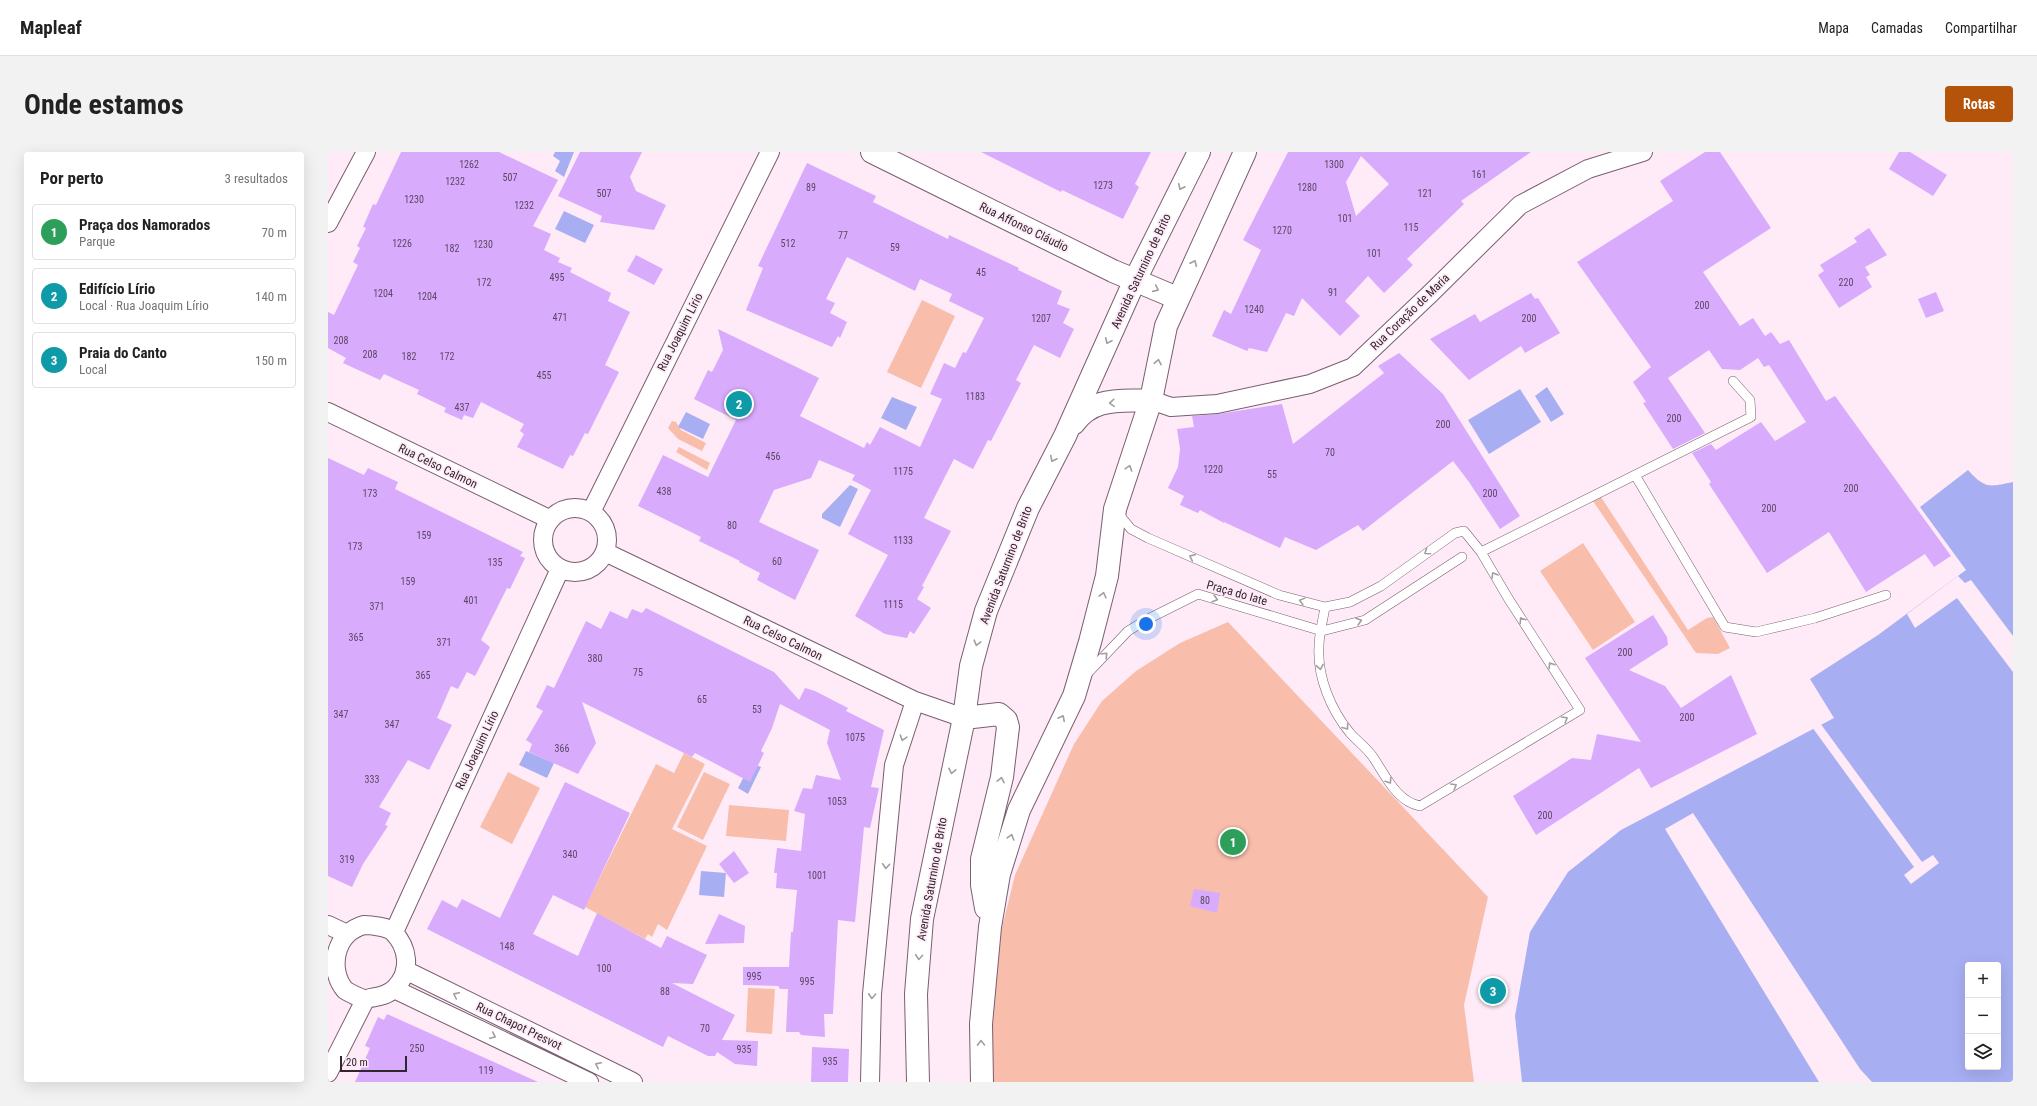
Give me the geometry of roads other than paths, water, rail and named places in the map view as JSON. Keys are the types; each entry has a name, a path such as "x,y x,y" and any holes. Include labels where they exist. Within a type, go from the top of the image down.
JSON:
{"main road":[{"name":"Rua Affonso Cláudio","path":"872,152 1135,280 1177,298"},
{"name":"Avenida Saturnino de Brito","path":"918,1082 916,994 922,919 964,718 971,666 986,611 1028,508 1065,436 1135,280 1199,152"},
{"path":"982,1082 981,1024 990,927 999,874 1019,810 1078,683 1107,576 1115,509 1151,400 1166,326 1177,298 1245,152"},
{"path":"1065,436 1081,414 1096,404 1151,400"},
{"path":"964,718 999,714 1006,720 1008,728 1002,776 982,859 982,885 990,927"}],"street":[{"path":"328,223 366,152"},
{"name":"Rua Joaquim Lírio","path":"591,512 770,152"},
{"name":"Rua Coração de Maria","path":"1151,400 1172,407 1217,404 1310,384 1353,367 1520,205 1588,169 1643,152"},
{"name":"Rua Celso Calmon","path":"328,412 549,519"},
{"path":"576,507 591,512 600,519 605,529 607,541 605,552 599,561 591,568 576,572 560,569 546,556 542,537 549,519 561,510 576,507"},
{"name":"Rua Celso Calmon","path":"605,552 915,701 964,718"},
{"name":"Rua Joaquim Lírio","path":"394,932 560,569"},
{"path":"870,1082 872,994 894,765 915,701"},
{"path":"328,925 345,933"},
{"path":"369,925 374,925 394,932 393,933 405,950 406,970 394,989 386,995 365,1000 345,990 337,981 330,968 334,950 345,933 354,928 369,925"},
{"name":"Rua Chapot Presvot","path":"406,970 633,1082"},
{"name":"Rua Chapot Presvot","path":"394,989 590,1082"},
{"path":"328,1073 365,1000"}],"lane":[{"path":"1481,552 1751,417 1750,400 1733,381"},
{"path":"1635,474 1725,627 1756,632 1816,618 1886,595"},
{"name":"Praça do Iate","path":"1115,509 1131,529 1148,538 1279,595 1325,607"},
{"path":"1460,531 1464,532 1481,552 1508,598 1580,710 1420,806 1409,804 1398,794 1368,748 1351,734 1340,720 1330,701 1318,663 1318,644 1322,631 1325,607 1350,602 1381,586 1460,531"},
{"path":"1322,631 1365,620 1462,557"},
{"name":"Praça do Iate","path":"1078,683 1128,631 1146,620 1198,594 1322,631"}],"water":[{"path":"555,152 574,152 564,177 555,171 560,161 553,156"},
{"path":"564,211 594,225 585,243 555,229"},
{"path":"1547,387 1564,414 1551,422 1535,396"},
{"path":"1520,389 1541,422 1489,454 1468,420"},
{"path":"892,397 917,407 906,430 881,418"},
{"path":"686,412 710,424 703,439 678,427"},
{"path":"1968,470 1979,481 1988,485 2013,482 2013,1082 1522,1082 1515,1016 1530,932 1568,872 1621,830 1834,718 1810,679 1878,635 1966,570 1920,507"},
{"path":"850,485 858,489 840,527 822,518 822,514"},
{"path":"526,751 554,763 547,778 519,765"},
{"path":"751,763 761,767 748,794 738,788"},
{"path":"701,871 726,873 724,897 699,895"}],"place":[{"name":"Edifício Lírio","path":"739,404"},
{"name":"Praça dos Namorados","path":"1233,842"},
{"name":"Praia do Canto","path":"1493,991"}]}
